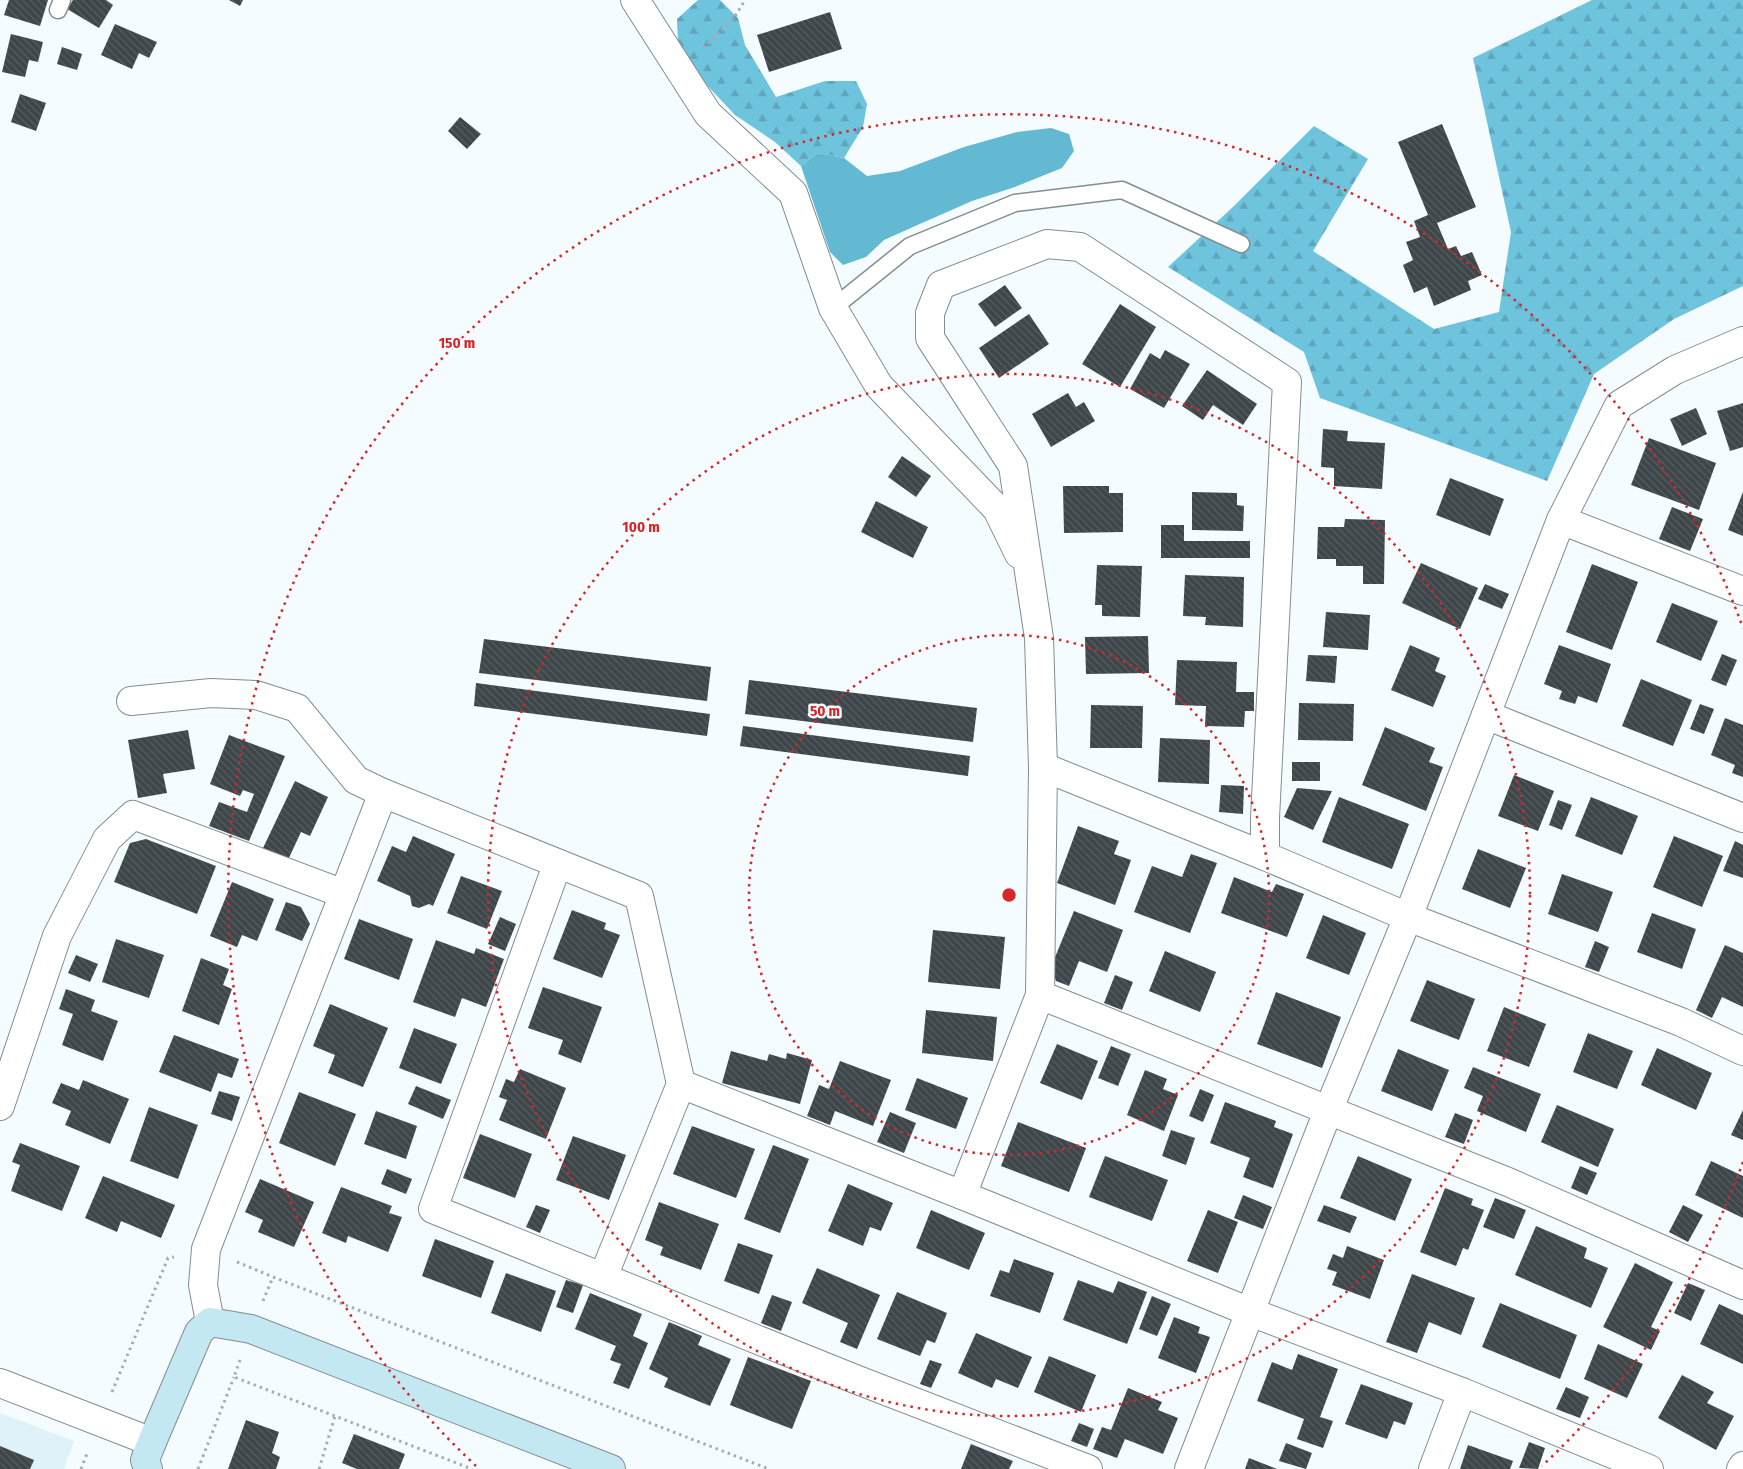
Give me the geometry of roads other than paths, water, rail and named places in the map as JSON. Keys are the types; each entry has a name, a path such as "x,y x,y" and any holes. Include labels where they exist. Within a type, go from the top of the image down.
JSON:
{"street":[{"path":"635,0 708,114 793,193 833,308 879,386 996,509 1031,578"},
{"path":"962,1195 1040,995 1043,767 1039,638 1013,466 930,338 930,314 941,285 1048,244 1080,247 1287,382 1265,818 1265,856"},
{"path":"1188,1469 1328,1112 1408,917 1561,520 1619,405 1675,370 1743,341"},
{"path":"1561,520 1743,592"},
{"path":"131,702 211,693 256,694 298,708 356,780 557,865 639,896 681,1084 603,1277"},
{"path":"1486,715 1743,818"},
{"path":"1043,767 1265,856 1408,917 1681,1022 1743,1051"},
{"path":"210,1322 203,1286 206,1249 383,793"},
{"path":"0,1106 57,936 107,839 133,815 344,894"},
{"path":"557,865 433,1209 1088,1469"},
{"path":"1040,995 1328,1112 1508,1182 1743,1285"},
{"path":"681,1084 1250,1312 1462,1392 1649,1469"},
{"path":"210,1322 251,1329 611,1469"},
{"path":"0,1383 99,1421 142,1460 199,1332 210,1322"},
{"path":"1433,1469 1462,1392"}],"lane":[{"path":"833,308 910,246 1014,203 1122,190 1241,244"}]}
